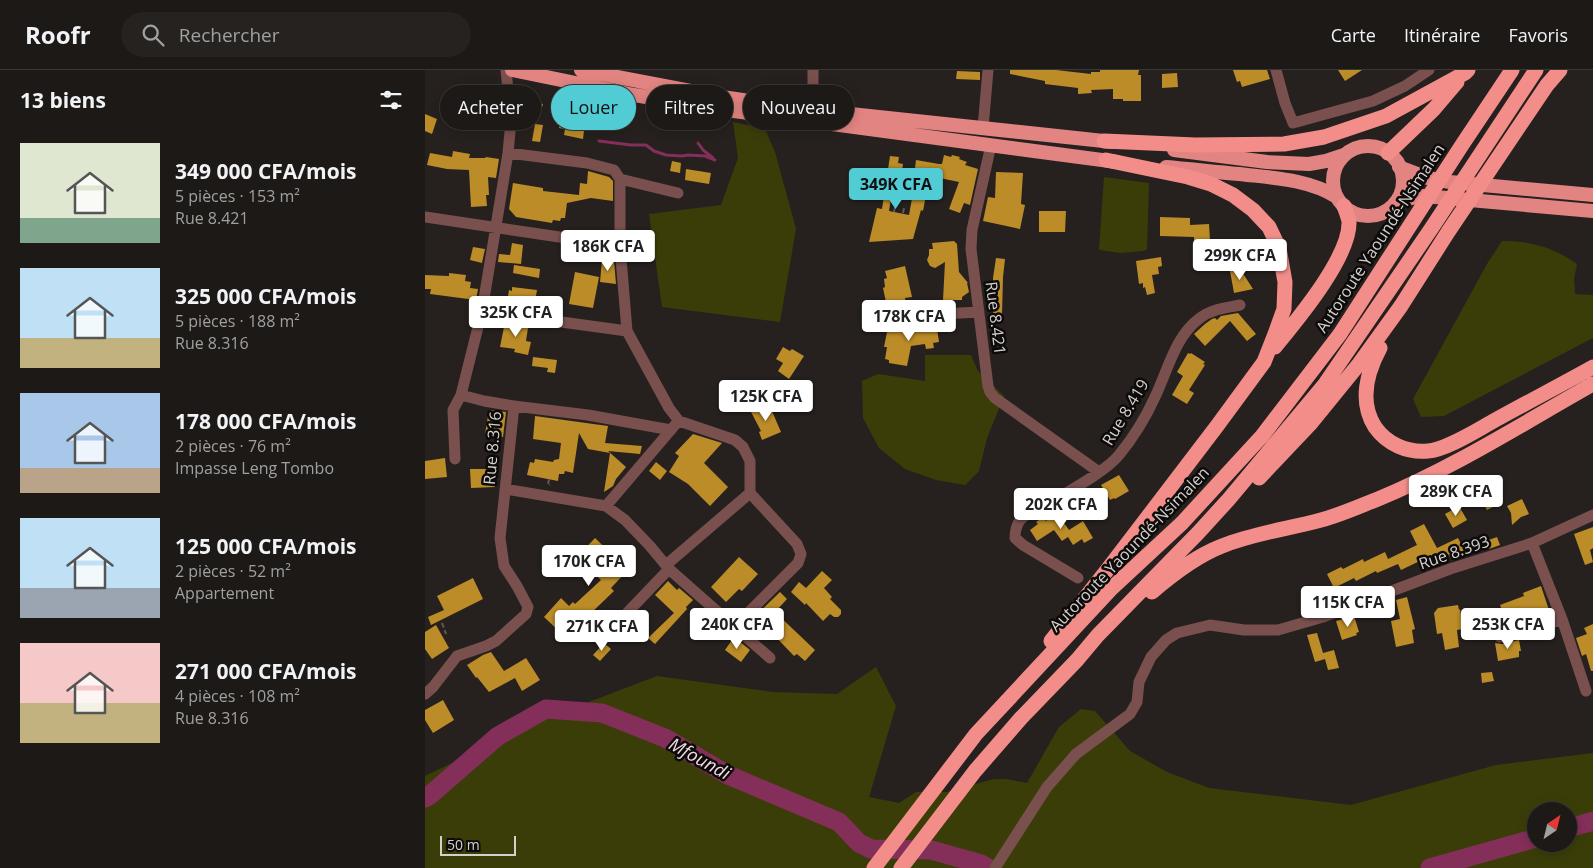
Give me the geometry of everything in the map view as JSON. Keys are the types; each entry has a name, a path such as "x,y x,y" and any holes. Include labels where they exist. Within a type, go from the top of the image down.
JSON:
{"highway":[{"path":"512,70 634,95 726,110 1106,160 1267,177 1297,182 1315,186 1354,212 1364,215 1375,215 1385,211 1394,204 1424,196 1593,212"},
{"path":"581,70 743,100"},
{"name":"Autoroute Yaoundé-Nsimalen","path":"874,868 976,734 1112,588 1182,523 1262,436 1340,334 1512,70"},
{"path":"1077,660 1097,635 1229,499 1325,384 1431,229 1536,70"},
{"path":"1229,499 1260,477 1311,423 1359,364 1401,306 1556,70"},
{"path":"1547,85 1560,70"},
{"path":"1104,141 1195,145 1284,144 1300,142 1324,137 1386,116 1467,72"},
{"path":"1389,153 1434,109 1467,72"},
{"path":"854,114 1104,141 1267,162 1309,164 1326,161 1344,155 1354,148 1366,146 1378,148 1389,153 1397,162 1401,173 1402,189 1394,204"},
{"path":"976,734 1114,561 1295,323 1335,264 1343,248 1349,221 1333,187 1333,175 1337,164 1344,155"},
{"path":"1106,160 1211,184 1233,194 1253,210 1269,227 1279,248 1285,282 1284,310 1264,362"},
{"path":"1399,167 1428,178 1450,182 1593,195"},
{"path":"1401,306 1373,361 1367,379 1366,398 1370,418 1380,434 1395,445 1412,451 1429,452 1457,441 1593,367"},
{"path":"901,868 975,771 1021,718 1077,660 1171,576 1193,561 1220,547 1250,536 1323,519 1378,498 1448,466 1593,384"}],"street":[{"path":"455,459 453,410 461,395 482,311 508,153 511,121 506,70"},
{"path":"813,70 813,85"},
{"path":"983,128 987,70"},
{"path":"1276,70 1285,103 1293,123 1373,101 1405,86 1429,70"},
{"name":"Rue 8.421","path":"991,144 972,230 971,249 988,386 995,398 1099,472"},
{"path":"508,153 587,163 614,170 620,179 620,246 627,331 669,408 679,420 735,440 743,446 750,461 750,492 797,544 801,554 798,563 734,627"},
{"path":"620,179 678,193"},
{"path":"425,217 620,246"},
{"name":"Rue 8.419","path":"1078,578 1023,545 1015,538 1015,530 1019,522 1026,515 1053,501 1107,467 1118,456 1140,424 1154,399 1179,341 1201,317 1213,311 1240,305"},
{"path":"482,311 627,331"},
{"path":"881,321 885,317 979,312"},
{"name":"Rue 8.316","path":"425,694 433,687 457,656 496,641 527,614 528,606 504,566 499,538 514,406 461,395"},
{"path":"514,406 588,415 671,430"},
{"path":"606,506 679,420"},
{"path":"505,489 606,506 625,520 667,567 770,658"},
{"path":"604,637 667,567 750,492"},
{"name":"Rue 8.393","path":"997,864 1047,787 1076,754 1130,714 1137,702 1139,682 1151,657 1166,640 1177,633 1210,625 1244,630 1278,630 1323,616 1450,569 1532,543 1593,515"},
{"path":"1532,543 1562,619 1586,691"},
{"path":"1500,637 1534,629 1562,619"}],"path":[{"path":"894,212 895,206"},
{"path":"903,214 904,208"},
{"path":"549,479 548,485 554,486"},
{"path":"442,623 446,634"}],"shaded area":[{"path":"733,122 743,124 743,130 765,130 775,152 796,229 780,322 662,307 649,214 721,205 738,158"},
{"path":"1104,177 1149,183 1147,249 1144,251 1120,253 1099,249"},
{"path":"1502,241 1523,242 1541,246 1559,253 1577,264 1574,279 1575,294 1593,295 1593,338 1444,416 1421,417 1413,399 1487,264"},
{"path":"925,355 971,355 978,371 1004,396 987,438 979,471 965,485 936,480 905,469 879,448 863,418 862,381 878,374 925,381"},
{"path":"876,667 896,706 869,797 899,803 916,792 947,792 994,779 1027,783 1059,727 1081,709 1095,711 1130,751 1167,772 1209,788 1351,805 1496,765 1593,753 1593,868 425,868 425,776 539,721 657,676 773,692 837,694"}],"building":[{"path":"1010,70 1056,70 1091,74 1091,72 1100,72 1100,70 1139,70 1138,75 1141,75 1141,101 1113,99 1113,89 1091,90 1092,93 1078,94 1078,88 1045,84 1045,81 1010,74"},
{"path":"1233,70 1267,70 1270,79 1242,87 1240,81 1237,82"},
{"path":"1338,70 1362,70 1345,81"},
{"path":"957,71 980,72 980,80 956,79"},
{"path":"1177,73 1178,87 1162,88 1162,74"},
{"path":"425,114 437,119 432,134 425,131"},
{"path":"541,125 543,125 540,142 532,141 534,130 541,130"},
{"path":"565,130 584,130 583,139 564,135"},
{"path":"453,151 470,154 469,158 486,157 499,159 496,178 488,177 489,195 486,195 487,206 471,207 469,170 447,169 427,165 430,153 452,157"},
{"path":"944,155 960,157 959,159 967,162 965,165 978,169 970,205 964,203 960,213 949,209 959,182 930,176 927,191 919,189 922,169 915,168 916,160 942,164"},
{"path":"890,156 899,157 898,163 903,164 899,194 892,193 889,211 909,215 913,193 926,195 923,211 921,210 913,239 869,242 877,208 882,209"},
{"path":"672,161 681,163 680,173 670,171"},
{"path":"686,169 711,173 709,184 685,180"},
{"path":"588,171 609,177 613,181 613,201 591,198 567,203 565,218 561,218 560,221 553,220 552,223 516,217 509,209 513,183 543,188 543,191 579,195 580,183 587,184"},
{"path":"996,172 1023,173 1021,204 1025,205 1020,229 983,221 988,197 995,198"},
{"path":"1039,211 1066,211 1065,232 1039,232"},
{"path":"1160,217 1190,218 1190,225 1209,224 1210,240 1194,241 1194,237 1160,236"},
{"path":"954,241 957,244 959,272 968,283 969,292 962,297 962,300 943,300 945,262 935,268 930,266 927,260 929,249 933,249 932,243"},
{"path":"512,243 523,245 521,264 498,262 499,254 510,255"},
{"path":"473,247 485,249 482,263 470,260"},
{"path":"1161,257 1162,266 1158,267 1159,274 1152,275 1155,293 1147,295 1145,287 1143,288 1143,283 1139,284 1136,261"},
{"path":"996,258 1005,259 1002,314 993,315 993,278"},
{"path":"602,260 614,261 616,284 600,282"},
{"path":"514,265 540,269 539,278 513,273"},
{"path":"905,266 912,297 905,298 906,304 890,307 889,302 886,302 883,288 885,287 884,279 887,278 885,271"},
{"path":"1242,268 1253,289 1234,293 1230,271"},
{"path":"575,272 599,277 593,308 569,304"},
{"path":"449,273 466,275 465,281 471,282 470,288 478,289 476,300 430,294 431,289 425,289 425,275 449,276"},
{"path":"512,287 537,290 534,307 507,302 509,290 512,291"},
{"path":"1238,313 1256,334 1247,341 1230,321 1205,346 1194,334 1212,319 1215,318 1217,320 1221,316"},
{"path":"505,322 526,325 525,328 528,328 526,341 531,342 528,355 514,352 515,349 500,347"},
{"path":"936,322 939,342 933,343 934,348 926,349 925,344 911,346 907,366 889,363 889,360 885,359 887,347 884,347 888,327 908,330 925,327 924,324"},
{"path":"783,347 790,351 792,349 804,356 789,379 778,371 783,363 776,359"},
{"path":"1188,353 1205,362 1203,364 1205,365 1189,390 1194,393 1187,404 1172,395 1183,376 1177,372"},
{"path":"533,357 557,360 555,373 547,372 548,368 532,366"},
{"path":"761,407 771,409 781,432 762,440 759,432 761,431 751,412"},
{"path":"489,410 506,412 503,437 485,434"},
{"path":"535,416 608,426 605,443 642,446 640,454 608,451 626,467 613,486 604,492 610,453 588,449 579,433 573,473 565,471 564,474 559,474 558,481 527,475 530,462 534,463 535,459 553,462 559,459 561,443 533,439"},
{"path":"693,434 722,443 704,463 728,487 710,506 688,484 669,472 679,456 675,453"},
{"path":"445,458 447,477 425,479 425,461"},
{"path":"656,462 667,471 660,480 649,471"},
{"path":"470,469 494,469 495,487 471,488"},
{"path":"1119,475 1129,491 1110,500 1101,485"},
{"path":"1493,488 1501,503 1487,510 1479,496"},
{"path":"1522,499 1529,514 1521,517 1512,525 1511,513 1507,506"},
{"path":"1459,506 1467,520 1453,528 1445,514"},
{"path":"1057,513 1069,530 1083,521 1093,538 1084,543 1082,539 1073,545 1068,537 1062,541 1054,530 1037,541 1030,530 1043,517 1046,521"},
{"path":"1424,524 1437,548 1458,538 1465,552 1451,559 1448,554 1427,565 1424,559 1401,570 1398,564 1377,573 1376,571 1356,581 1354,578 1334,588 1327,574 1341,567 1343,569 1363,559 1364,562 1385,552 1388,559 1417,545 1410,531"},
{"path":"1593,527 1593,548 1590,550 1593,562 1585,565 1574,534"},
{"path":"1497,537 1500,545 1489,549 1486,541"},
{"path":"595,538 623,565 620,569 625,573 611,588 614,591 589,615 585,610 562,634 544,617 561,598 569,606 573,602 575,604 601,580 577,557"},
{"path":"739,557 758,574 742,591 739,589 726,602 711,587"},
{"path":"822,571 832,580 824,588 832,597 830,599 841,610 841,614 838,617 830,614 823,621 806,603 805,605 791,592 799,582 806,588"},
{"path":"473,578 483,599 431,625 428,617 444,610 437,596"},
{"path":"668,581 677,590 679,588 693,600 655,644 648,638 674,613 655,595"},
{"path":"1541,586 1550,613 1532,619 1531,616 1507,625 1500,605 1524,596 1523,593"},
{"path":"780,592 787,599 775,612 815,650 805,661 797,654 794,656 769,630 765,633 751,620"},
{"path":"1407,597 1415,629 1412,630 1414,643 1396,647 1391,621 1400,619 1396,600"},
{"path":"1458,605 1463,629 1457,630 1459,647 1445,650 1442,633 1437,634 1434,613 1438,608"},
{"path":"1354,616 1359,632 1356,633 1357,635 1342,640 1336,621"},
{"path":"633,617 644,627 638,633 627,623"},
{"path":"1593,624 1593,671 1591,671 1586,654 1582,656 1576,638 1587,634 1584,628"},
{"path":"436,625 449,648 432,659 425,649 425,632"},
{"path":"1317,633 1323,653 1334,650 1339,668 1328,670 1325,659 1315,662 1307,635"},
{"path":"734,637 750,650 741,662 725,650"},
{"path":"1519,640 1521,651 1519,651 1519,657 1498,661 1495,643 1502,644"},
{"path":"603,644 611,649 600,661 593,655"},
{"path":"491,652 504,671 526,658 540,680 522,691 515,678 489,692 467,665"},
{"path":"1492,672 1494,681 1482,683 1481,673"},
{"path":"443,700 454,720 433,733 425,720 425,710"}],"waterway":[{"path":"599,141 646,145 654,151 666,155 705,156 715,160"},
{"path":"698,143 713,158"},
{"name":"Mfoundi","path":"425,798 498,736 546,709 602,713 665,738 728,775 839,822 859,843 871,849 931,850 981,864 988,868"},
{"name":"Mfoundi","path":"1577,826 1593,821"},
{"name":"Mfoundi","path":"1430,868 1527,841"}]}
